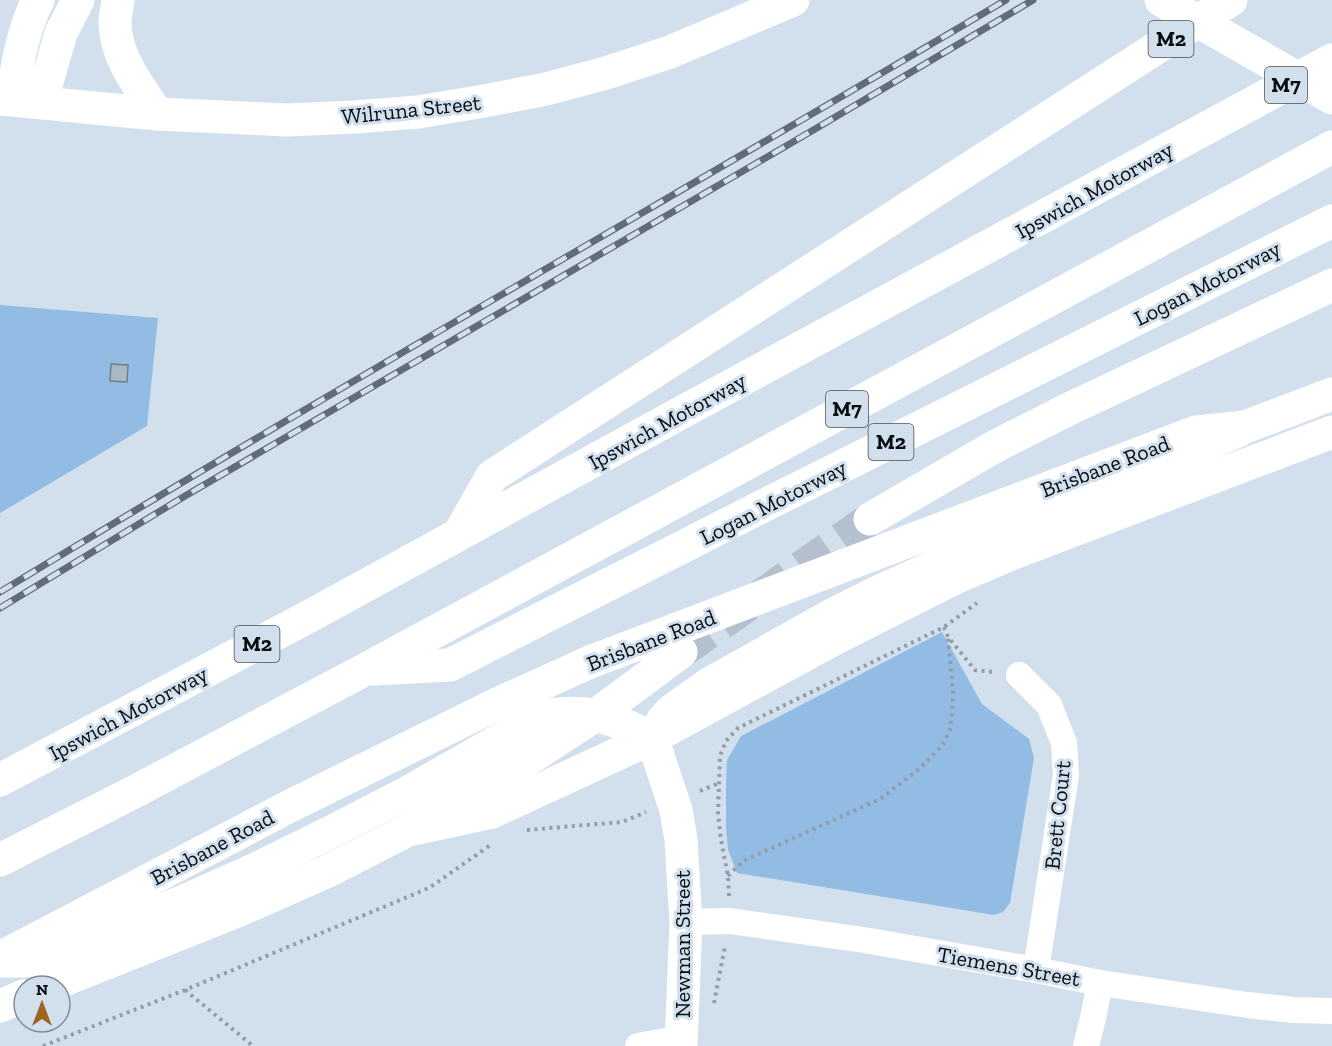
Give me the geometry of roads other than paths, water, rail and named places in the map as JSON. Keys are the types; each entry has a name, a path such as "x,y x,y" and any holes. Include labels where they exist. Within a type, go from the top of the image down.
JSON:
{"main road":[{"path":"18,100 18,60 30,15 38,0"},
{"path":"18,100 61,33 78,0"},
{"path":"118,0 115,23 117,41 123,59 157,114"},
{"name":"Wilruna Street","path":"18,100 157,114 287,120 418,112 546,89 606,73 670,52 793,0"},
{"path":"1161,0 1332,98"},
{"name":"M2","path":"459,534 492,476 1231,0"},
{"name":"Ipswich Motorway","path":"0,780 187,682 1332,60"},
{"name":"M7","path":"366,669 1332,147"},
{"name":"Logan Motorway","path":"366,669 450,665 1332,221"},
{"path":"870,519 994,447 1069,409 1332,285"},
{"name":"Brisbane Road","path":"0,960 279,812 497,704 590,662 1196,432 1245,427 1332,394"},
{"path":"652,738 671,711 709,684 832,615 940,564 1095,501 1177,458 1245,427"},
{"path":"408,830 492,812 652,738 834,639 955,578 1016,552 1332,432"},
{"path":"72,977 235,912 326,872 408,830 533,756 596,715 681,652"},
{"name":"M2","path":"0,860 366,669"},
{"path":"0,960 31,961 258,868 404,795 540,717 565,713 596,715 617,721 652,738"},
{"name":"Newman Street","path":"652,738 676,810 681,840 687,922 681,1042"}],"street":[{"name":"Brett Court","path":"1019,675 1049,705 1064,743 1066,775 1036,969"},
{"name":"Tiemens Street","path":"687,922 728,932 864,940 1036,969 1100,983 1248,1005 1332,1011"},
{"path":"1086,1046 1100,983"},
{"path":"638,1046 681,1042"}],"tunnel":[{"path":"681,652 870,519"}],"railway":[{"path":"0,592 376,368 1006,0"},
{"path":"0,608 185,496 1033,0"}]}
